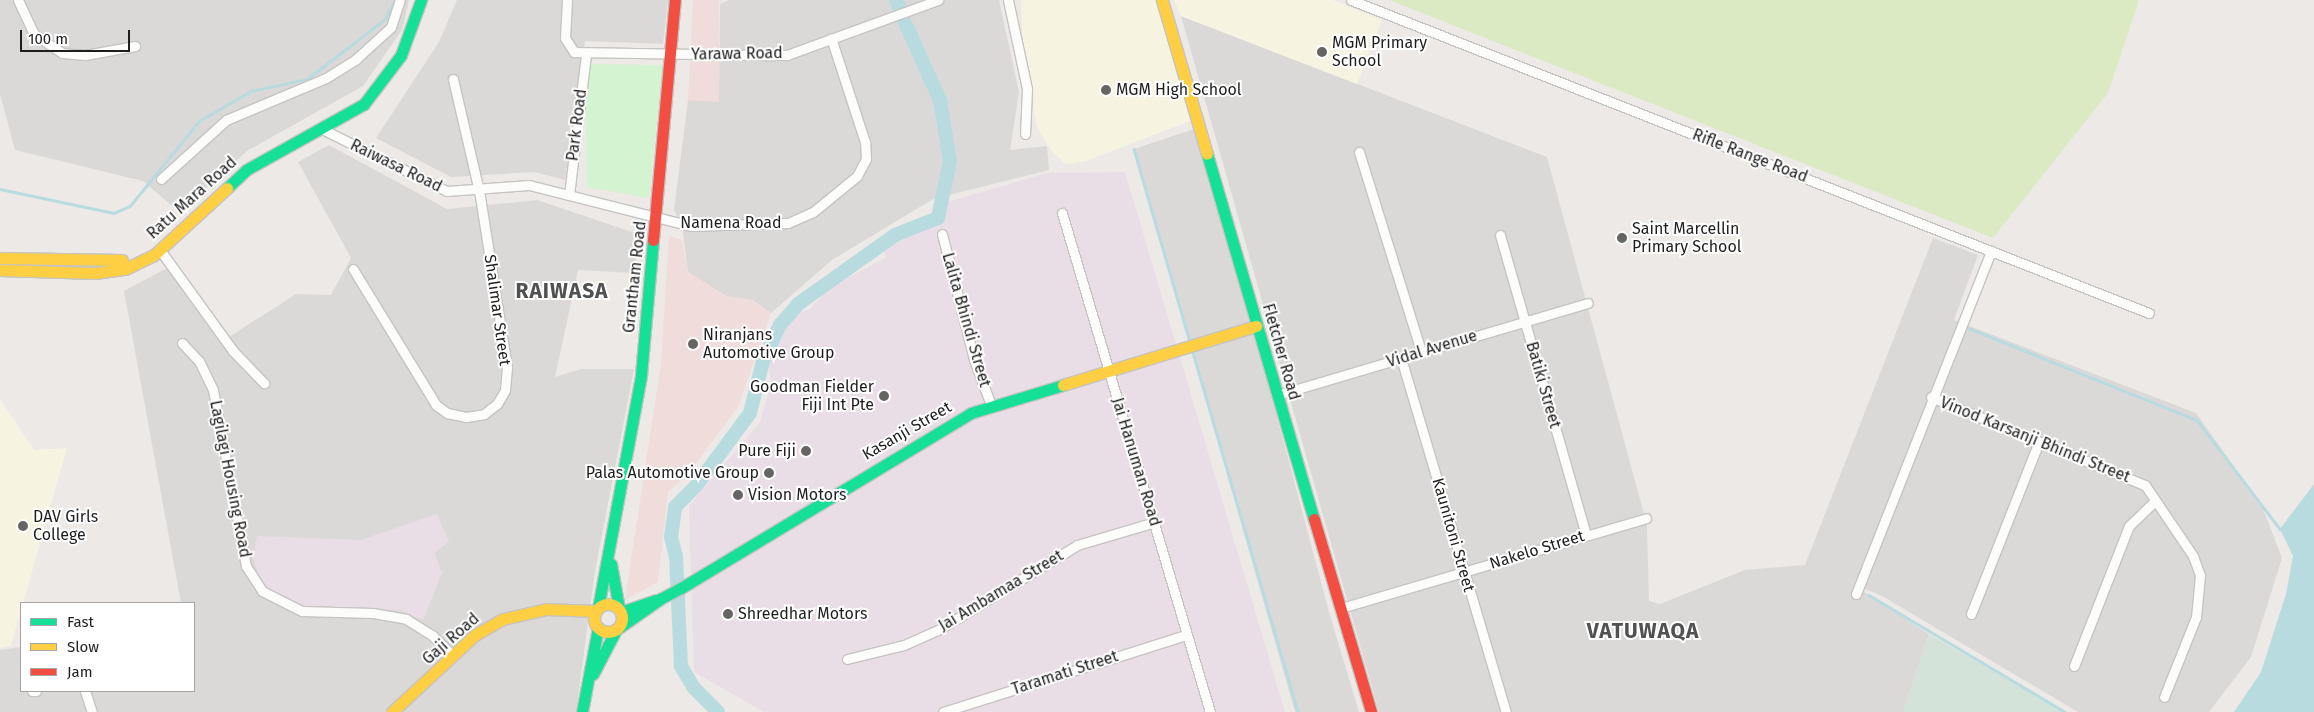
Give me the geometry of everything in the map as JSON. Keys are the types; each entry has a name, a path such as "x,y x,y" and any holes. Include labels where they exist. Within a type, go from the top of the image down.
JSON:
{"main road":[{"name":"Ratu Mara Road","path":"0,258 122,260 146,249 240,162 359,94 388,58 412,0"},
{"name":"Ratu Mara Road","path":"0,270 110,272 142,262 160,250 246,170 324,130 364,104 391,73 421,0"},
{"name":"Grantham Road","path":"597,626 597,610 610,556 641,375 675,0"},
{"name":"Fletcher Road","path":"1162,0 1256,326 1371,712"},
{"name":"Kasanji Street","path":"618,629 664,597 931,434 991,405 1256,326"},
{"name":"Grantham Road","path":"610,556 620,610 618,629"},
{"name":"Kasanji Street","path":"597,610 608,604 620,610 664,597"},
{"name":"Gaji Road","path":"392,712 452,655 490,626 522,612 597,610"},
{"path":"571,611 597,626 618,629 587,685"},
{"path":"582,712 597,626"}],"street":[{"path":"18,0 34,34 62,53 85,55 135,46"},
{"path":"161,179 226,120 326,78 356,59 391,27 400,0"},
{"path":"566,0 565,38 574,52 586,55"},
{"name":"Yarawa Road","path":"586,55 787,55 938,0"},
{"path":"1008,0 1027,89 1025,134"},
{"name":"Rifle Range Road","path":"1351,0 2149,313"},
{"name":"Namena Road","path":"479,191 529,186 569,195 656,221 691,226 788,224 813,212 857,176 865,162 866,146 831,38"},
{"name":"Park Road","path":"569,195 586,55"},
{"name":"Shalimar Street","path":"352,269 436,405 446,413 484,414 505,390 507,367 479,191 453,79"},
{"path":"340,121 343,140"},
{"name":"Raiwasa Road","path":"324,130 439,190 479,191"},
{"path":"1359,152 1421,351"},
{"name":"Jai Hanuman Road","path":"1062,213 1210,712"},
{"name":"Lalita Bhindi Street","path":"942,234 991,405"},
{"name":"Batiki Street","path":"1500,235 1586,535"},
{"path":"160,250 232,351 264,383"},
{"path":"1856,594 1931,398 1991,251"},
{"name":"Vidal Avenue","path":"1277,395 1588,303"},
{"name":"Lagilagi Housing Road","path":"182,343 199,361 213,390 243,552 262,591 302,611 373,613 406,619 432,635 452,655"},
{"name":"Kaunitoni Street","path":"1401,358 1506,712"},
{"name":"Vinod Karsanji Bhindi Street","path":"1931,398 2038,444 2118,471 2144,485 2154,503 2193,556 2200,575 2196,617 2164,697"},
{"path":"1971,614 2038,444"},
{"path":"2074,666 2129,526 2154,503"},
{"name":"Nakelo Street","path":"1341,608 1646,518"},
{"name":"Jai Ambamaa Street","path":"847,659 904,645 938,630 1076,545 1154,522"},
{"name":"Taramati Street","path":"943,712 1186,635"},
{"path":"85,692 92,712"}],"shaded area":[{"path":"0,0 409,0 402,30 363,86 247,151 179,212 143,181 15,150 0,94"},
{"path":"457,0 668,0 663,44 585,41 565,180 535,172 451,177 376,138 439,42"},
{"path":"693,0 719,0 719,102 688,100"},
{"path":"729,0 999,0 1019,92 1010,150 1047,146 1049,170 933,199 832,260 771,313 752,300 726,296 688,272 682,225 674,210 688,100 719,101 720,4"},
{"name":"MGM High School","path":"1021,0 1158,0 1190,121 1086,161 1066,164 1052,152 1037,127 1023,60"},
{"name":"MGM Primary School","path":"1174,0 1333,0 1382,20 1357,84 1181,16"},
{"path":"1181,16 1547,157 1647,525 1649,601 1660,604 1745,570 1805,565 1933,238 1978,255 1954,320 2196,413 2262,506 2282,558 2251,657 2209,712 2078,712 1882,596 1851,583 1929,634 1903,712 1379,712"},
{"path":"1200,127 1329,612 1359,712 1295,712 1134,149"},
{"path":"329,145 447,209 537,200 641,235 633,273 578,270 555,377 581,369 634,369 595,571 576,712 0,712 0,650 20,647 20,692 195,692 195,602 181,602 124,291 171,266 221,342 296,294 331,295 351,258 298,162"},
{"path":"1125,172 1285,712 764,712 694,672 689,506 760,422 771,384 767,353 786,319 810,309 829,288 885,258 885,247 901,234 923,227 947,202 1047,173"},
{"path":"669,236 682,240 688,272 726,296 752,300 771,313 738,407 688,474 668,492 658,582 625,600 661,364"},
{"name":"DAV Girls College","path":"0,399 34,450 67,448 23,602 20,602 20,614 11,646 0,648"},
{"path":"437,514 449,541 434,553 442,573 423,620 400,610 298,606 280,598 261,581 253,559 257,536 361,540"},
{"path":"1929,634 2064,712 1903,712"}],"green space":[{"path":"1389,0 2139,0 2108,93 1993,238"},
{"path":"585,64 663,65 649,198 587,187"}],"water":[{"path":"2314,484 2314,712 2234,712 2261,672 2286,594 2293,556 2280,529"}],"waterway":[{"path":"0,189 114,213 130,206 199,121 251,91 307,79 385,19 395,0"},
{"path":"896,0 899,7"},
{"path":"718,712 694,688 681,666 676,557 671,537 675,507 696,486 750,413 763,361 780,325 798,304 895,235 938,218 950,161 940,100 905,23"},
{"path":"1134,149 1190,342"},
{"path":"1968,328 2197,420 2280,529"},
{"path":"1192,349 1298,712"},
{"path":"1869,595 2065,712"}],"traffic: fast":[{"path":"227,188 246,170 364,104 401,55 421,0"},
{"path":"1207,154 1314,519"},
{"path":"598,608 641,375 653,240"},
{"path":"681,588 971,413 1063,385"},
{"path":"611,564 619,608"},
{"path":"660,599 681,588"},
{"path":"620,627 660,599"},
{"path":"621,612 656,600"},
{"path":"582,712 598,628"},
{"path":"593,674 616,630"}],"traffic: slow":[{"path":"1162,0 1207,154"},
{"path":"0,270 95,273 125,269 154,255 227,188"},
{"path":"0,258 122,260"},
{"path":"1063,385 1256,326"},
{"path":"608,604 618,608 622,618 618,628 608,632 598,628 594,618 598,608 608,604"},
{"path":"392,712 475,635 503,619 546,609 596,611"}],"traffic: jam":[{"path":"653,240 675,0"},
{"path":"1314,519 1371,712"}],"place":[{"name":"MGM Primary School","path":"1322,52"},
{"name":"MGM High School","path":"1106,90"},
{"name":"Saint Marcellin Primary School","path":"1622,238"},
{"name":"Niranjans Automotive Group","path":"693,344"},
{"name":"Goodman Fielder Fiji Int Pte","path":"884,396"},
{"name":"Pure Fiji","path":"806,451"},
{"name":"Palas Automotive Group","path":"769,473"},
{"name":"Vision Motors","path":"738,495"},
{"name":"DAV Girls College","path":"23,526"},
{"name":"Shreedhar Motors","path":"728,614"}],"district":[{"name":"RAIWASA","path":"562,291"},
{"name":"VATUWAQA","path":"1643,631"}]}
